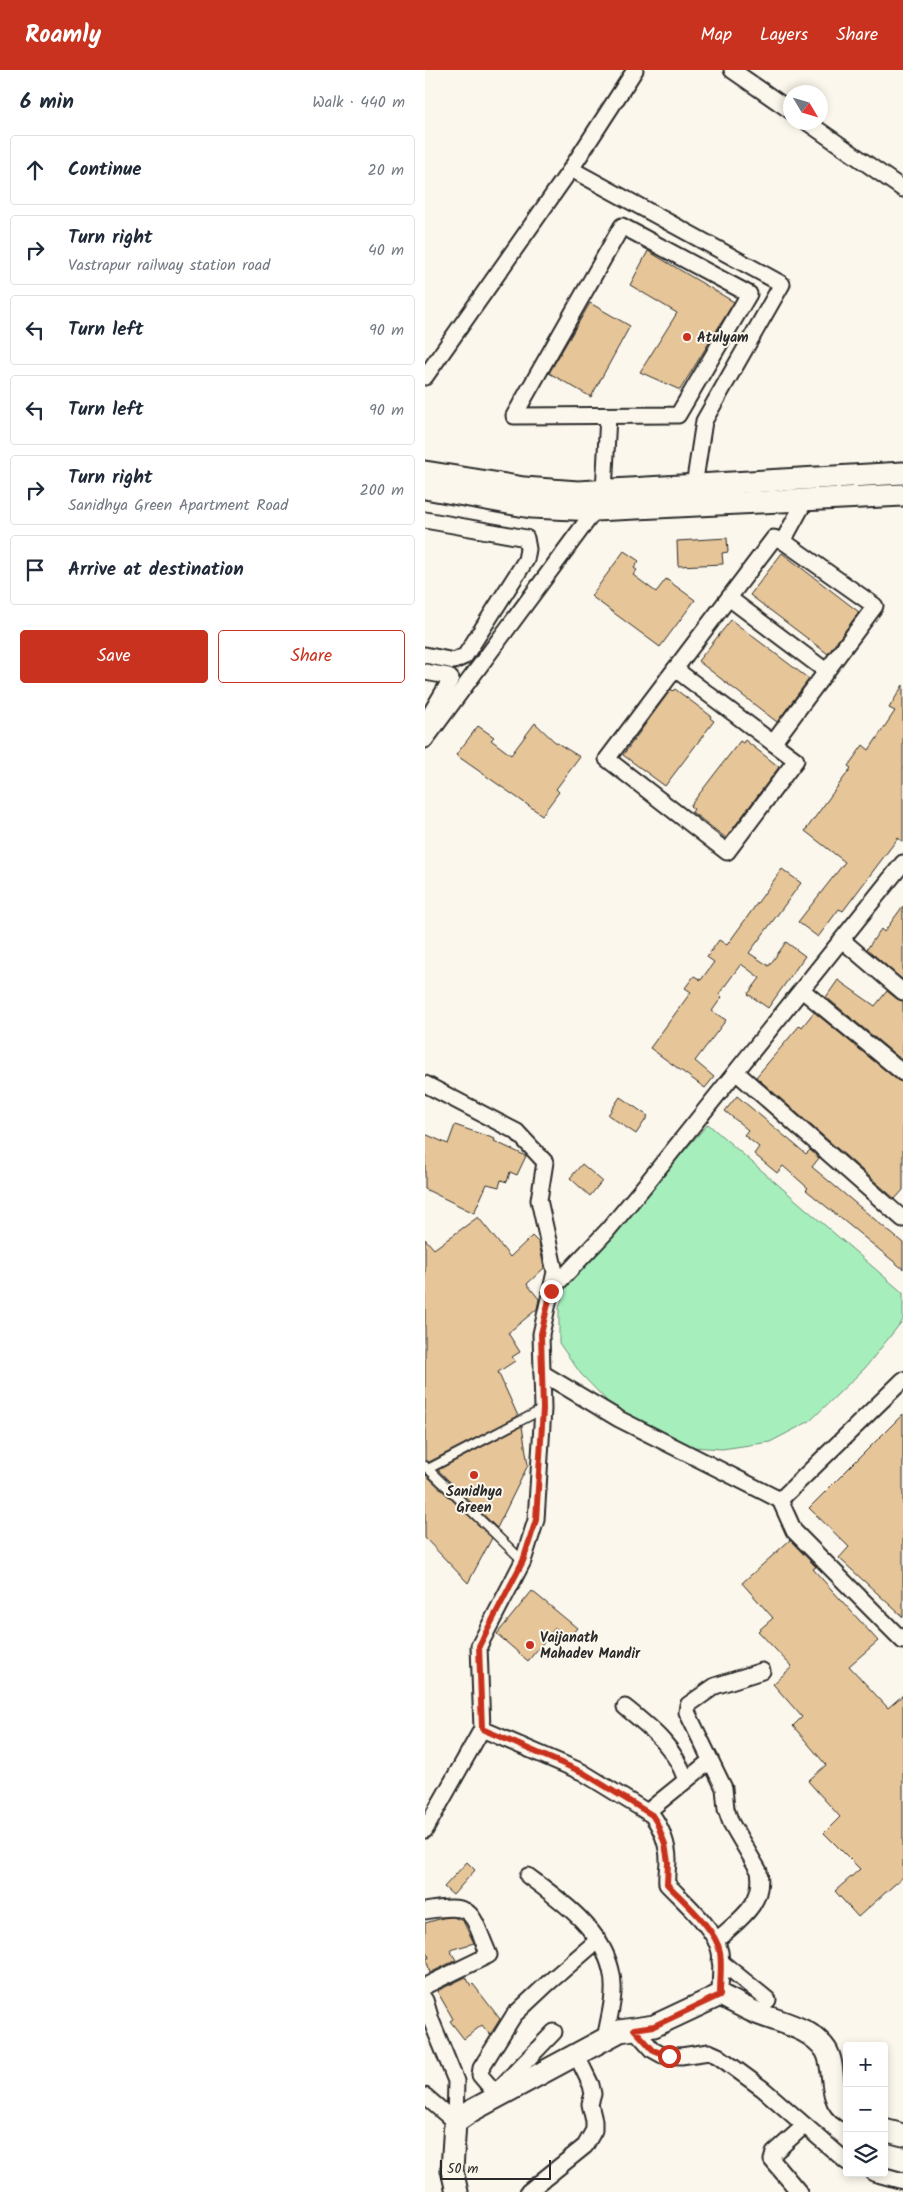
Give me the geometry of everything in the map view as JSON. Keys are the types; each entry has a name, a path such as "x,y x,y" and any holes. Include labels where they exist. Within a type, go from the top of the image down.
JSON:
{"street":[{"path":"425,377 571,169 635,70"},
{"path":"732,70 783,105"},
{"path":"818,130 903,189"},
{"path":"571,169 782,284 703,421 694,486"},
{"path":"621,226 749,294 678,415 609,416 514,416 621,226"},
{"path":"604,490 609,416"},
{"path":"425,472 524,488 578,492 903,473"},
{"path":"425,488 531,506 595,510 903,496"},
{"path":"783,540 806,499"},
{"path":"427,729 518,615 595,510"},
{"path":"425,520 526,538 528,549 526,560 465,656 454,661 425,655"},
{"path":"675,668 773,743 796,760 727,852 607,759 675,668 774,538 783,540 875,606 773,743"},
{"path":"729,598 826,671"},
{"path":"497,606 518,615"},
{"path":"425,672 448,676 451,679 427,729"},
{"path":"551,1291 623,1211 901,870"},
{"path":"842,940 903,992"},
{"path":"802,990 903,1072"},
{"path":"736,1072 903,1219"},
{"path":"425,1084 517,1132 545,1162 539,1200 555,1272 541,1334 543,1409 536,1520 523,1561 479,1646 482,1729 425,1830"},
{"path":"542,1373 619,1419 781,1500 794,1532 903,1641"},
{"path":"781,1500 903,1380"},
{"path":"716,1941 754,1904 760,1893 761,1880 759,1871 727,1815 724,1788 687,1712 688,1705 715,1686 762,1671"},
{"path":"625,1707 657,1732 681,1767 686,1780"},
{"path":"482,1729 582,1772 647,1812 657,1823 665,1844 668,1862 667,1884 707,1927 716,1941 720,1952 720,1995"},
{"path":"647,1812 710,1761"},
{"path":"528,1876 559,1899 588,1927 598,1940 612,1970 611,2007 605,2039"},
{"path":"425,1911 453,1907 465,1910 472,1916 489,1954 425,1986"},
{"path":"497,2095 480,2075 480,2071 514,2015 598,1940"},
{"path":"720,1961 768,2000"},
{"path":"455,2122 497,2095 620,2031 654,2026 720,1995"},
{"path":"720,1995 752,2011 810,2034 827,2052 838,2103 843,2107"},
{"path":"425,2000 431,2020 456,2081 452,2170 457,2192"},
{"path":"634,2029 653,2050 662,2055 681,2056 709,2052 718,2056 763,2089 843,2159"},
{"path":"497,2095 554,2032"},
{"path":"528,2192 585,2146 593,2130 594,2121 590,2104 593,2094 591,2085 576,2054"},
{"path":"425,2096 455,2122"},
{"path":"799,2192 772,2160 774,2153 804,2126"},
{"path":"888,2177 903,2181"}],"lane":[{"path":"523,1561 427,1468 543,1409"}],"green space":[{"path":"708,1124 903,1293 903,1320 865,1368 810,1421 770,1442 722,1449 693,1447 637,1432 581,1374 559,1343 559,1307 568,1281"}],"building":[{"name":"Atulyam","path":"648,251 734,302 680,390 640,372 677,313 630,285"},
{"path":"590,303 630,326 591,397 549,373"},
{"path":"727,538 728,552 722,553 723,564 678,566 677,541"},
{"path":"624,551 639,561 634,568 637,570 633,575 656,592 666,579 695,600 660,647 591,596"},
{"path":"782,553 859,612 828,654 750,595"},
{"path":"731,620 809,679 777,722 698,661"},
{"path":"903,685 903,842 898,838 843,911 839,909 818,937 798,922 845,862 805,831 851,768 848,766 863,745 869,750 895,711 889,708"},
{"path":"671,689 673,691 675,689 711,716 710,718 714,721 665,786 623,755"},
{"path":"535,723 554,741 580,757 556,789 559,792 542,815 456,755 478,726 494,737 491,740 511,755"},
{"path":"745,740 779,767 726,838 692,812 694,809 690,806 740,741 743,743"},
{"path":"782,869 801,883 749,953 769,966 786,942 805,956 768,1008 748,994 760,978 741,964 719,994 722,997 712,1011 726,1020 695,1061 714,1077 705,1088 650,1048 691,992 685,988 694,976 701,980 714,962 707,957 719,940 727,945"},
{"path":"903,906 903,980 867,949 881,929 884,932"},
{"path":"838,980 875,1006 887,991 903,1001 903,1061 826,997"},
{"path":"814,1012 897,1080 903,1082 903,1190 895,1199 756,1077 800,1025 802,1027"},
{"path":"737,1096 806,1154 810,1150 819,1158 812,1167 903,1243 903,1269 806,1190 808,1188 783,1166 777,1173 754,1154 759,1147 744,1135 748,1130 725,1111"},
{"path":"620,1097 648,1116 636,1134 608,1115"},
{"path":"455,1125 495,1139 494,1141 526,1156 517,1175 510,1172 507,1182 501,1180 499,1187 487,1184 474,1213 425,1189 425,1134 448,1144"},
{"path":"582,1164 602,1181 590,1196 570,1178"},
{"path":"478,1217 510,1257 532,1236 539,1243 544,1268 527,1284 539,1299 537,1309 508,1333 520,1352 512,1357 515,1361 498,1372 518,1416 429,1462 425,1460 425,1239 434,1249"},
{"path":"903,1414 903,1617 839,1558 849,1547 809,1508"},
{"path":"522,1426 528,1465 497,1528 438,1470"},
{"path":"425,1474 492,1538 468,1583 425,1538"},
{"path":"790,1540 816,1567 813,1569 878,1641 849,1666 888,1708 903,1695 903,1877 858,1917 835,1891 860,1869 824,1833 840,1817 808,1781 826,1765 793,1726 802,1717 773,1684 792,1667 758,1631 773,1618 742,1583"},
{"path":"532,1591 577,1628 568,1639 555,1628 528,1661 497,1634"},
{"path":"467,1862 475,1870 453,1895 444,1887"},
{"path":"453,1917 463,1921 474,1943 450,1950 456,1960 430,1973 426,1958 429,1958 425,1945 425,1923"},
{"path":"466,1977 471,1986 473,1984 500,2019 490,2035 482,2025 464,2039 450,2021 453,2019 437,1991"}],"place":[{"name":"Atulyam","path":"687,337"},
{"name":"Sanidhya Green","path":"474,1475"},
{"name":"Vaijanath Mahadev Mandir","path":"530,1645"}],"route":[{"path":"551,1291 541,1334 543,1409 536,1520 523,1561 479,1646 482,1729 582,1772 652,1815 657,1823 667,1855 667,1884 707,1927 716,1941 720,1952 720,1995 654,2026 634,2029 653,2050 662,2055 669,2056"}]}
